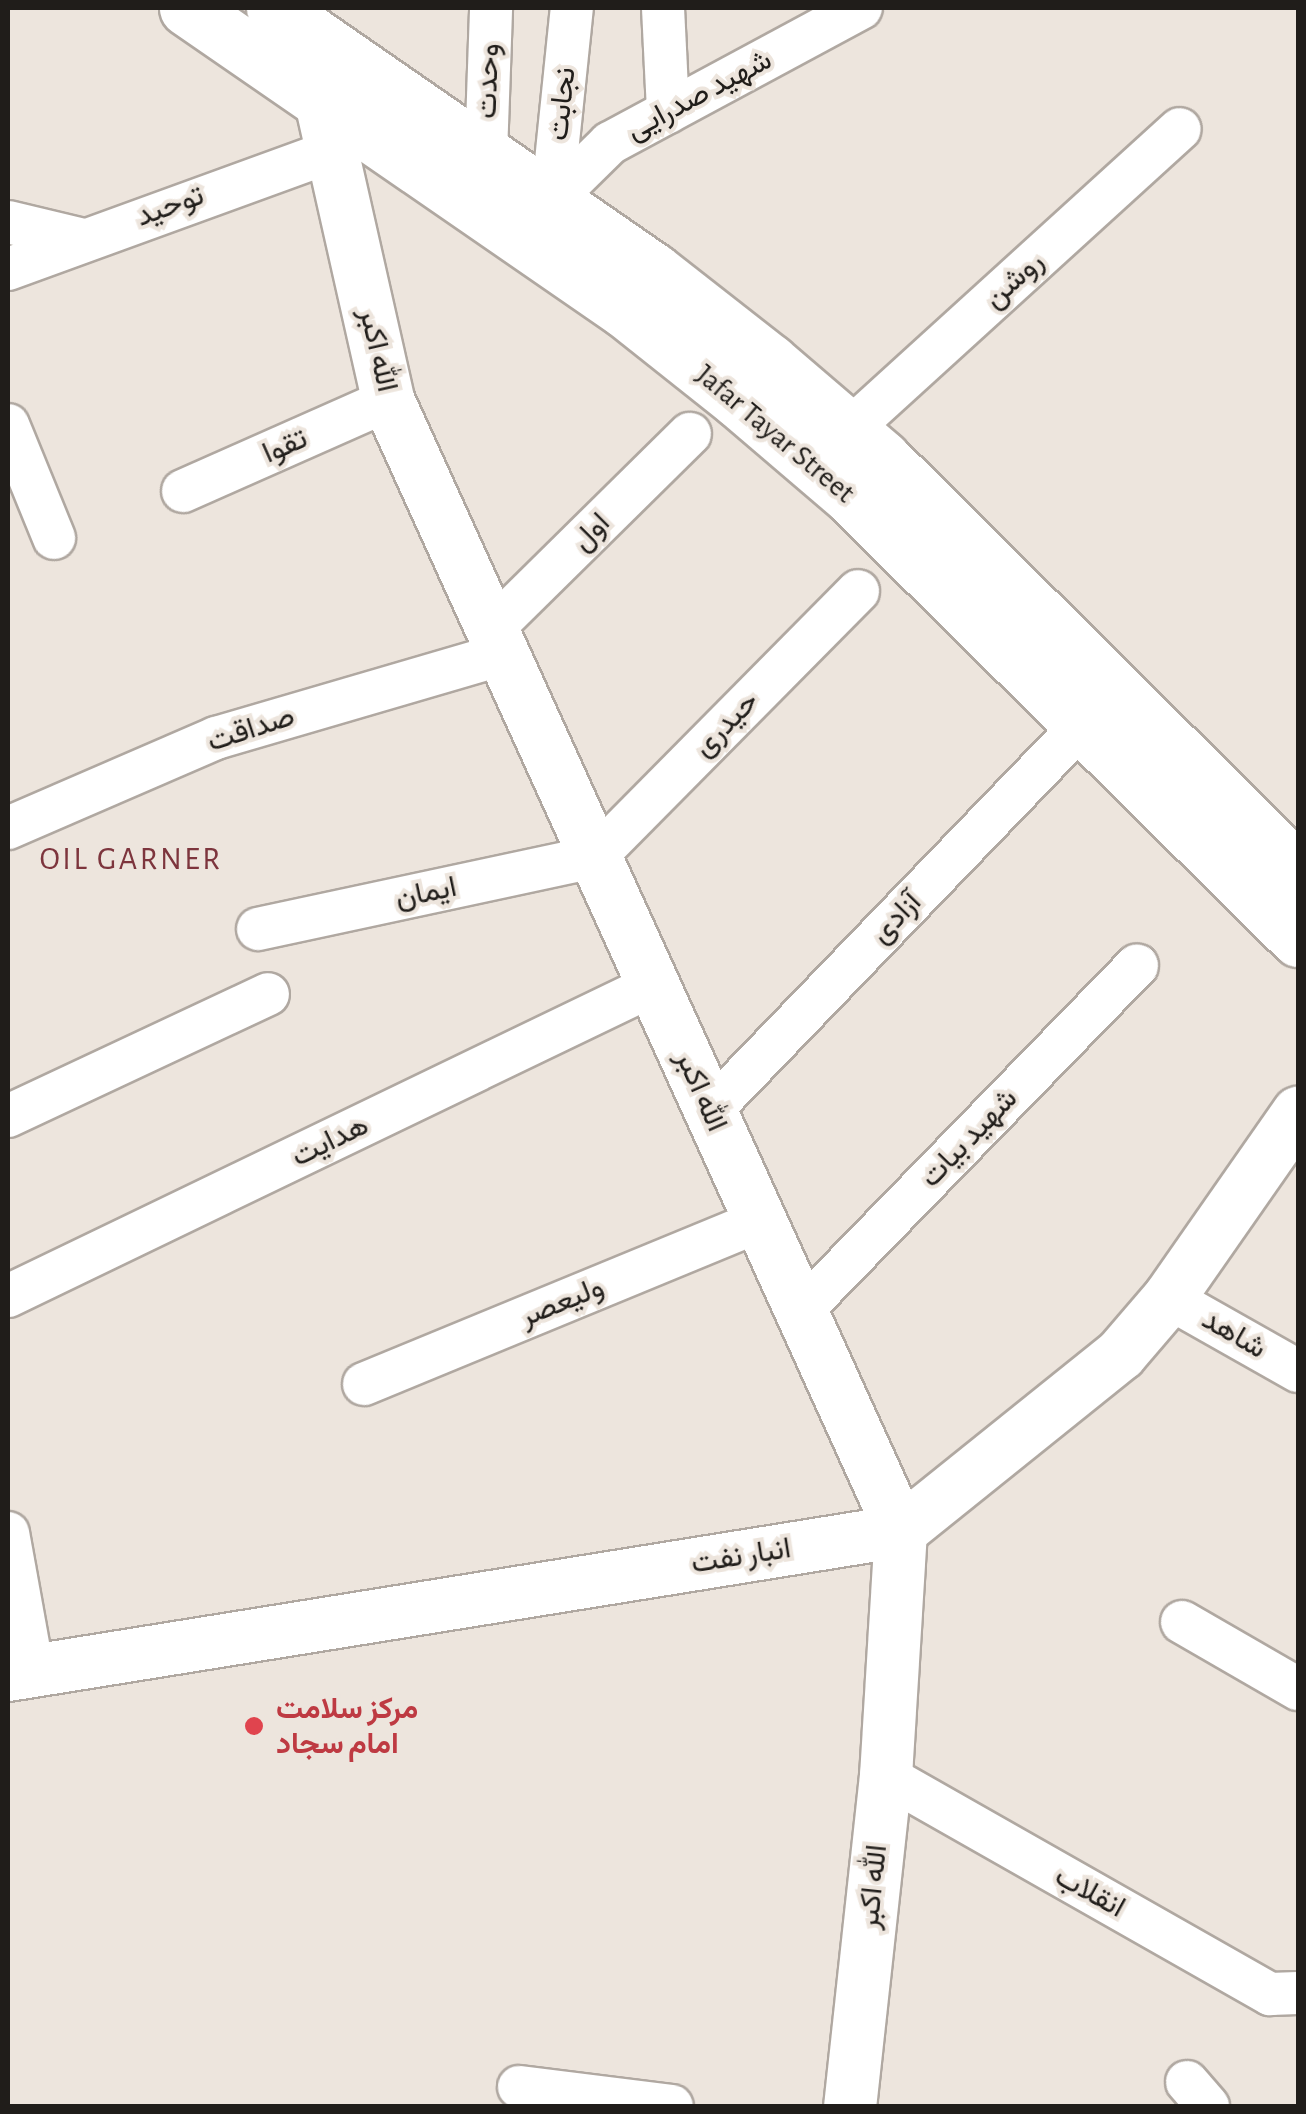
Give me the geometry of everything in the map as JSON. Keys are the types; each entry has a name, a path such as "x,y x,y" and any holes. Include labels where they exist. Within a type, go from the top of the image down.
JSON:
{"main road":[{"name":"Jafar Tayar Street","path":"187,8 328,128 625,310 738,400 848,494 1298,940"},
{"name":"Jafar Tayar Street","path":"274,8 315,23 486,154 654,271 849,430 1298,871"}],"street":[{"name":"وحدت","path":"486,154 491,8"},
{"name":"نجابت","path":"552,200 572,8"},
{"path":"663,8 668,112"},
{"name":"شهید صدرایی","path":"552,200 610,143 860,8"},
{"name":"توحید","path":"8,269 328,128"},
{"name":"الله اکبر","path":"328,128 388,400 900,1531 886,1776 850,2106"},
{"name":"روشن","path":"849,430 1180,129"},
{"path":"8,222 79,239"},
{"name":"تقوا","path":"182,491 388,400"},
{"path":"8,425 54,538"},
{"name":"اول","path":"498,642 690,434"},
{"name":"حیدری","path":"595,857 858,591"},
{"name":"صداقت","path":"8,828 216,738 498,642"},
{"name":"آزادی","path":"710,1110 1082,725"},
{"name":"ایمان","path":"258,929 595,857"},
{"name":"شهید بیات","path":"801,1311 1137,965"},
{"name":"هدایت","path":"8,1296 653,985"},
{"path":"8,1116 268,994"},
{"name":"انبار نفت","path":"20,1671 900,1531 1121,1354 1169,1298 1298,1113"},
{"name":"ولیعصر","path":"364,1384 760,1220"},
{"name":"شاهد","path":"1169,1298 1298,1371"},
{"path":"8,1533 20,1671"},
{"path":"1182,1622 1298,1689"},
{"name":"انقلاب","path":"886,1776 1270,1994 1298,1993"},
{"path":"519,2088 672,2106"}],"place":[{"name":"مرکز سلامت امام سجاد","path":"254,1726"}],"district":[{"name":"OIL GARNER","path":"131,859"}]}
